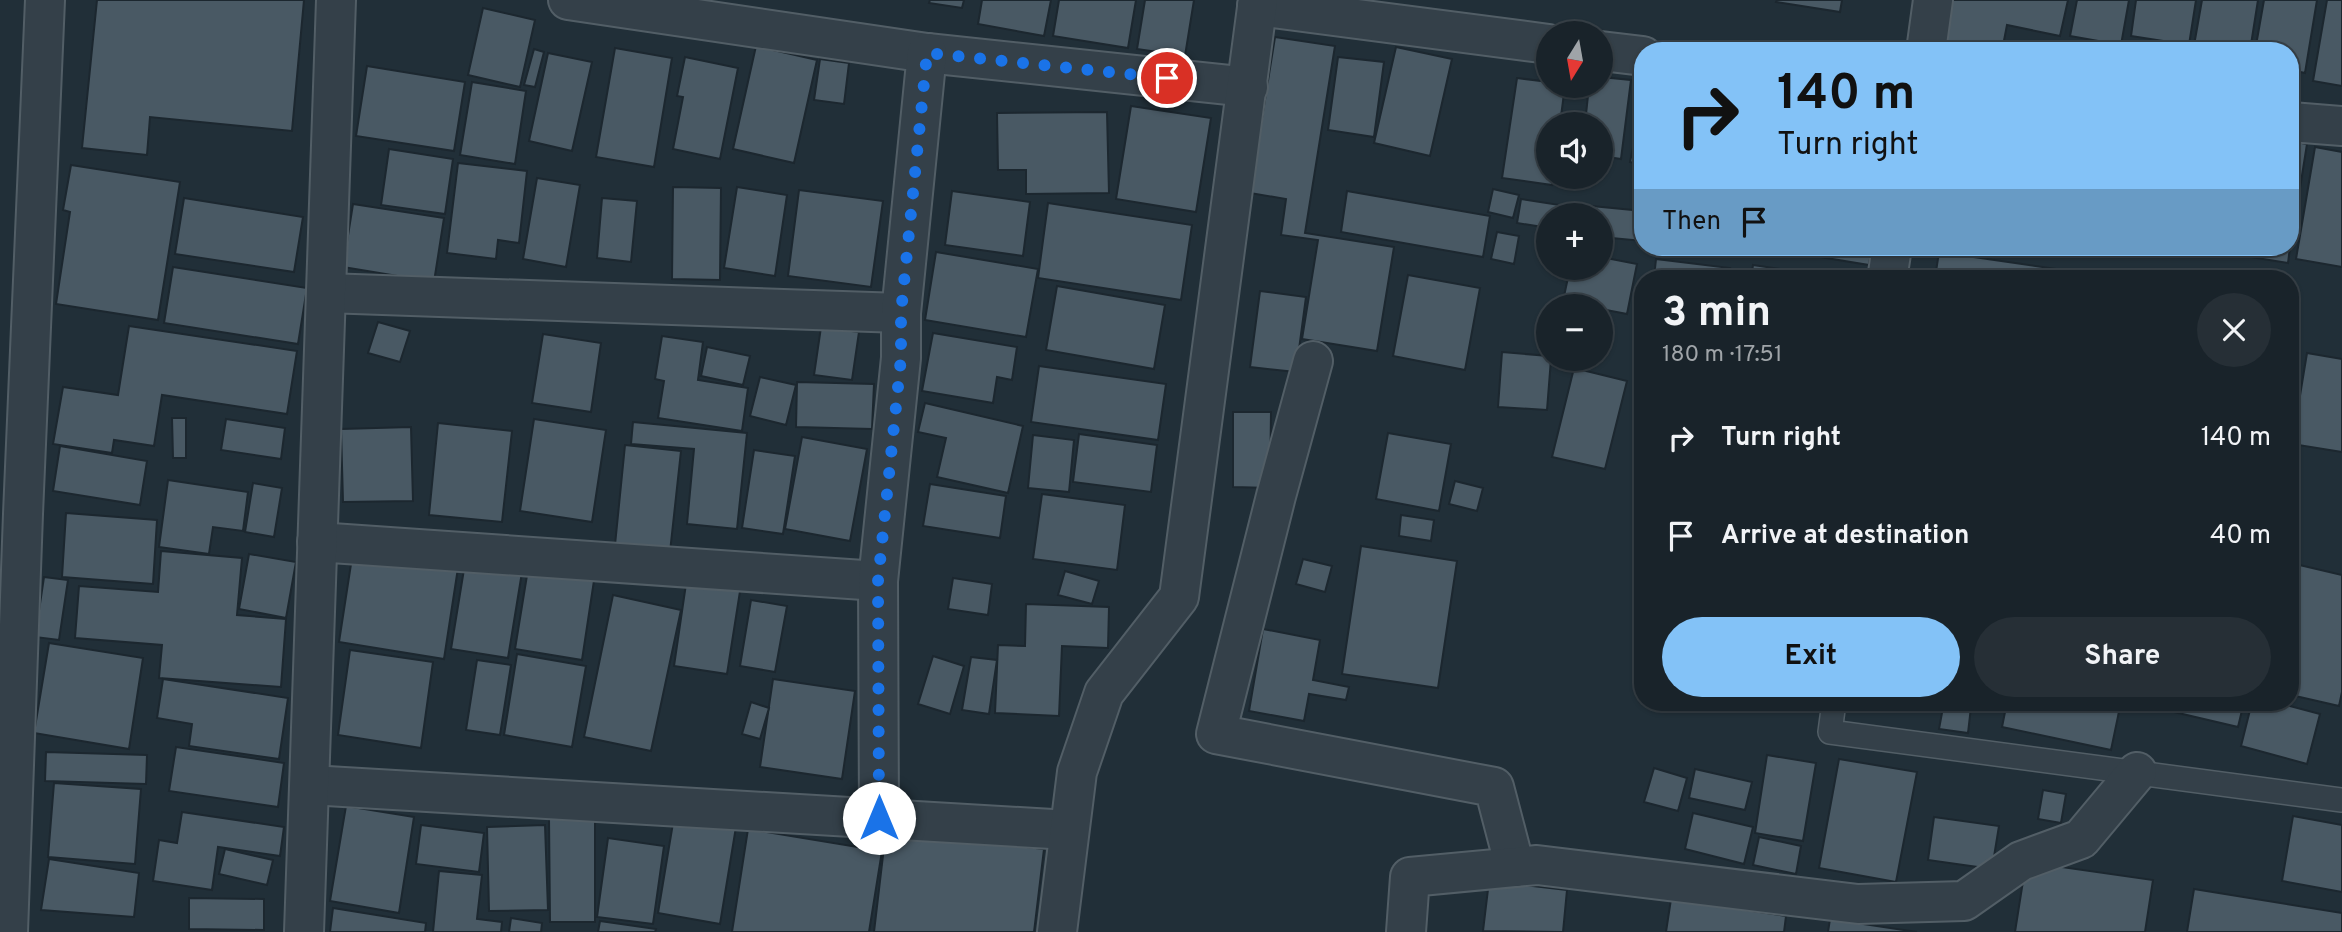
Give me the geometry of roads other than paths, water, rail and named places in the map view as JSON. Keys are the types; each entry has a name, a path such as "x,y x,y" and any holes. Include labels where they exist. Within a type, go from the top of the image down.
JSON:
{"street":[{"path":"8,932 6,805 11,514 45,0"},
{"path":"304,932 336,0"},
{"path":"568,0 927,53 1248,87"},
{"path":"1927,42 1933,0"},
{"path":"1056,932 1077,772 1104,693 1179,597 1257,3 1536,42"},
{"path":"879,818 878,581 901,358 901,313 927,53"},
{"path":"1614,53 1634,55"},
{"path":"2299,123 2342,126"},
{"path":"326,293 901,313"},
{"path":"1312,361 1216,734 1494,787 1515,867"},
{"path":"317,542 878,581"},
{"path":"1406,932 1410,877 1537,865 1858,904 1964,901 2021,861 2081,839 2137,772"},
{"path":"310,785 1069,830"}],"lane":[{"path":"1833,711 1830,732 2342,800"}]}
